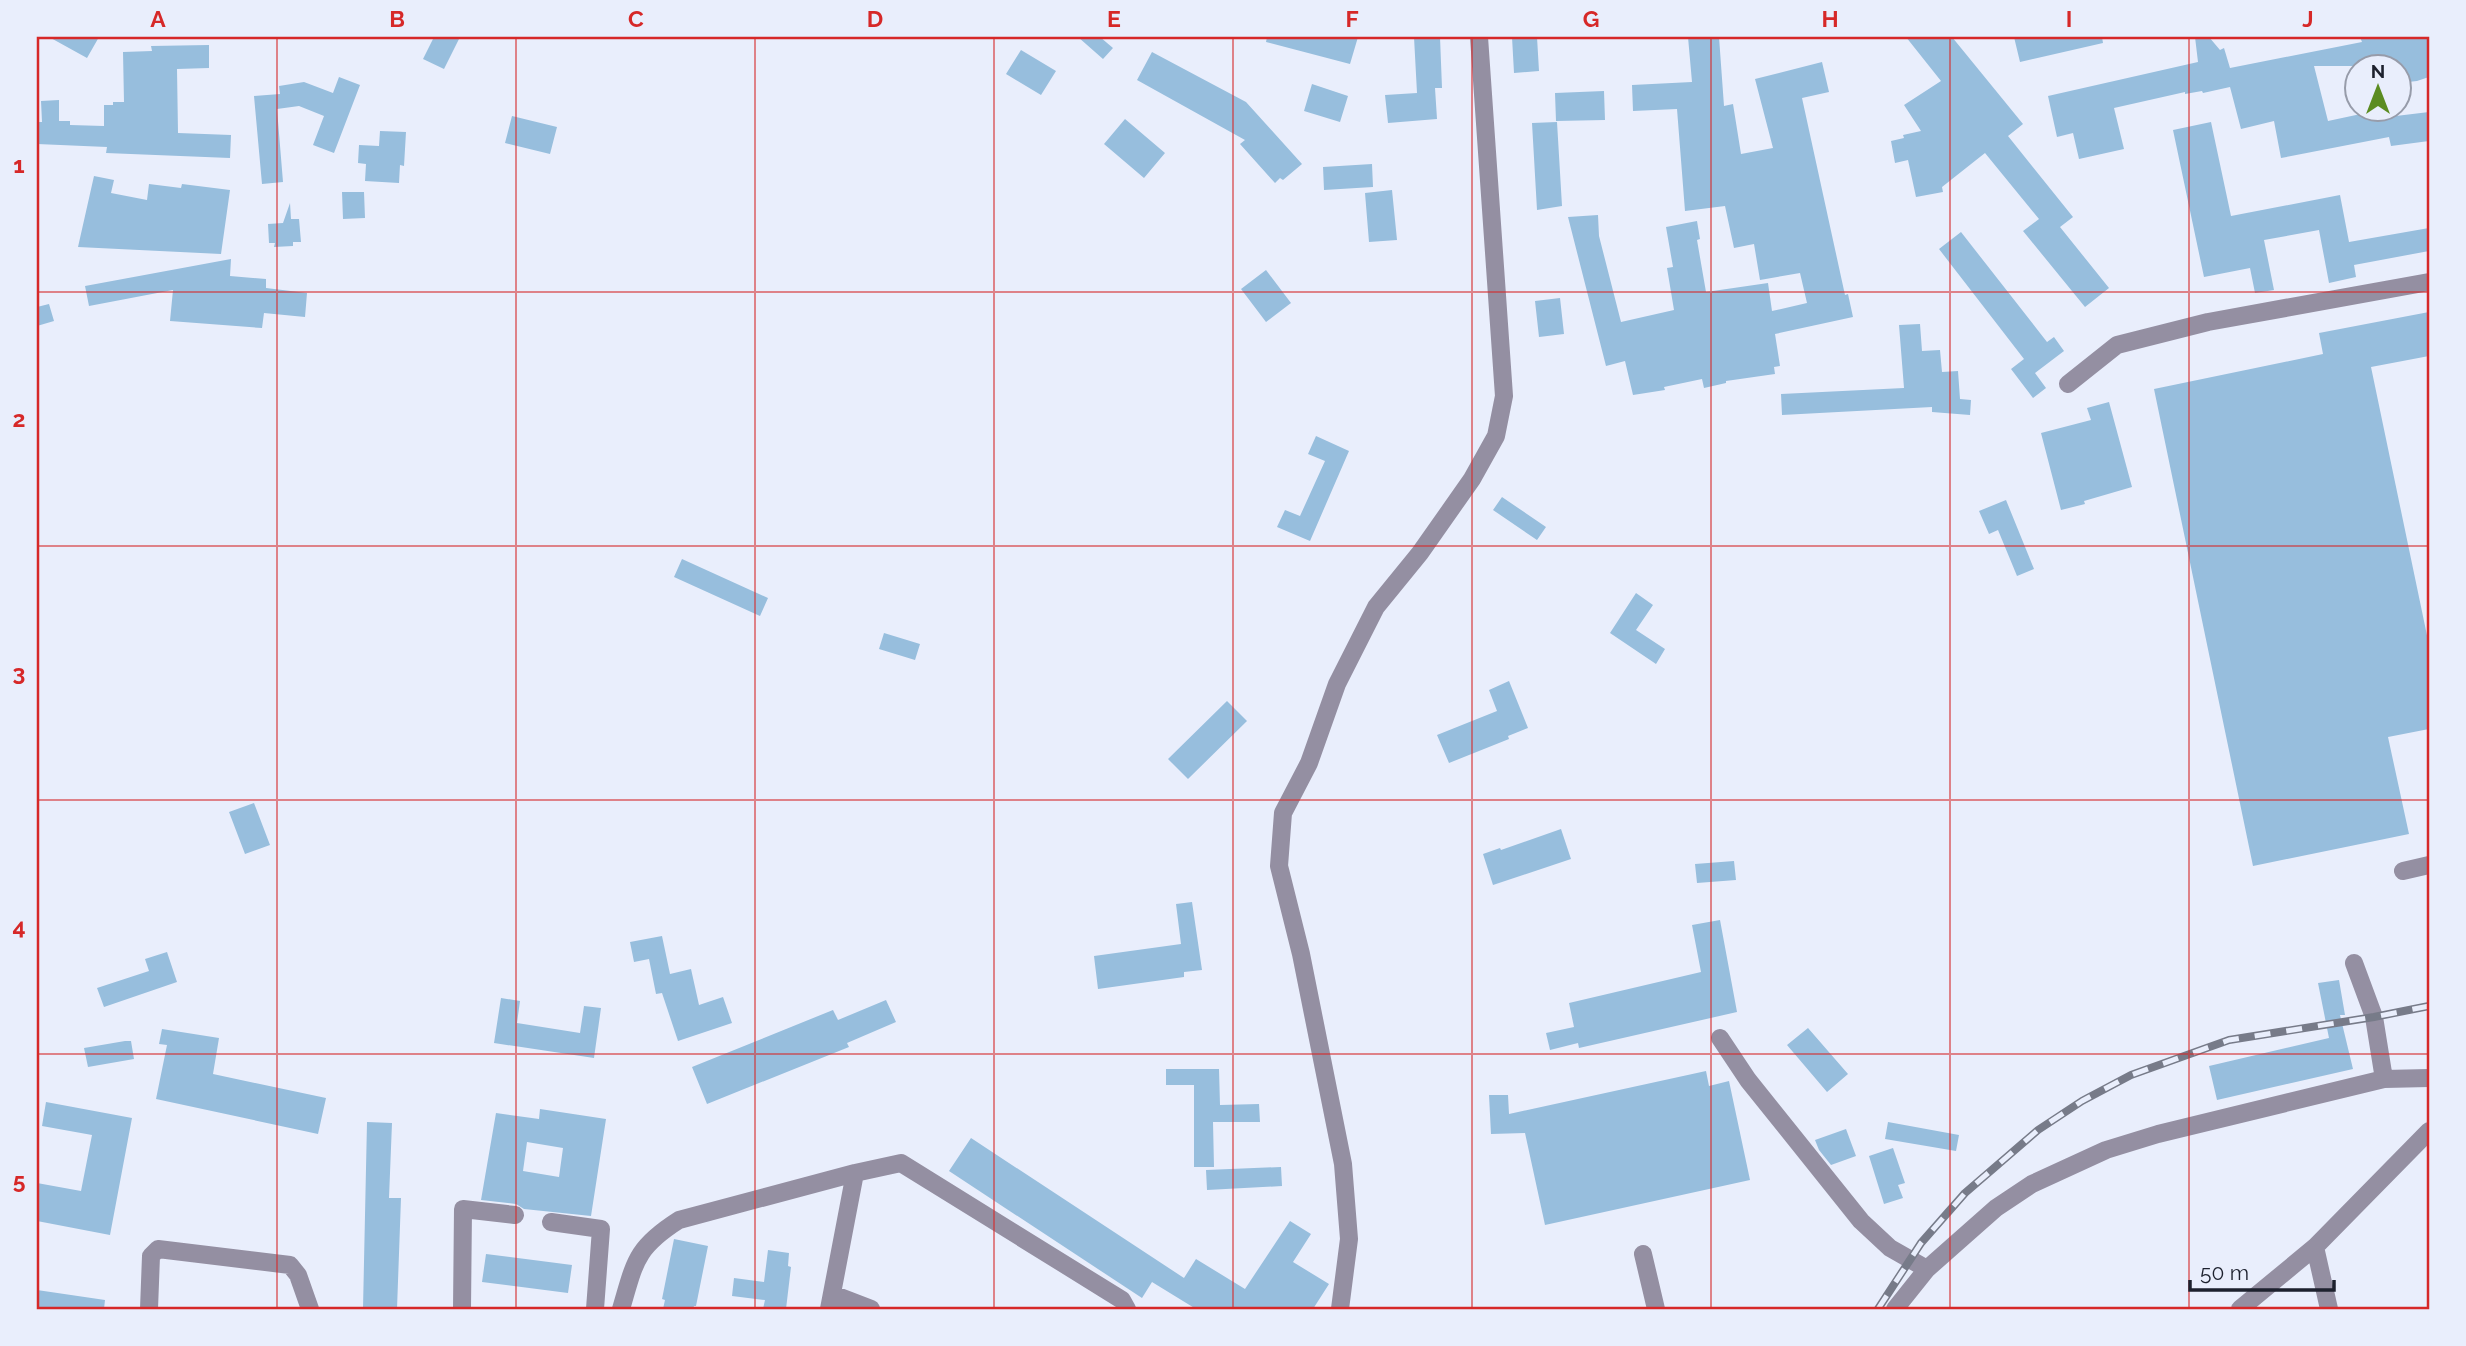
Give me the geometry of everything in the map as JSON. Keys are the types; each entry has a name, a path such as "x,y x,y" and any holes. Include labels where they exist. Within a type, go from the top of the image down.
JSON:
{"street":[{"path":"1340,1309 1349,1239 1342,1164 1301,954 1279,866 1283,813 1309,763 1336,684 1376,607 1420,553 1472,479 1496,436 1504,396 1479,37"},
{"path":"2068,384 2117,345 2208,322 2429,282"},
{"path":"2403,871 2429,865"},
{"path":"2354,963 2374,1017 2384,1079"},
{"path":"1720,1038 1748,1080 1861,1221 1890,1248 1927,1269"},
{"path":"1895,1309 1927,1269 1996,1208 2032,1184 2106,1150 2158,1134 2384,1079 2429,1077"},
{"path":"2240,1309 2315,1247 2429,1131"},
{"path":"621,1309 640,1252 655,1235 679,1220 901,1163 1122,1300 1127,1309"},
{"path":"855,1173 830,1301 871,1309"},
{"path":"463,1309 463,1209 515,1215"},
{"path":"551,1222 601,1229 595,1309"},
{"path":"2315,1247 2329,1309"},
{"path":"149,1309 151,1256 158,1249 290,1265 298,1275 310,1309"},
{"path":"1643,1254 1656,1309"}],"building":[{"path":"49,37 99,37 87,58"},
{"path":"434,37 460,37 444,69 423,59"},
{"path":"1078,37 1100,37 1113,48 1103,59"},
{"path":"1267,37 1358,37 1350,64 1266,42"},
{"path":"1414,37 1440,37 1442,88 1435,88 1437,119 1388,123 1385,95 1417,93"},
{"path":"1512,37 1537,37 1539,71 1514,73"},
{"path":"1688,37 1719,37 1724,106 1733,104 1741,154 1773,148 1755,79 1822,62 1829,92 1802,98 1845,295 1848,294 1853,317 1775,334 1780,366 1774,367 1775,374 1726,381 1704,388 1702,379 1664,387 1665,390 1633,395 1625,361 1606,366 1568,217 1598,215 1599,236 1621,322 1674,310 1667,268 1673,267 1666,227 1697,221 1700,239 1697,240 1706,292 1768,283 1772,311 1807,303 1800,273 1760,280 1754,244 1734,248 1725,206 1685,211 1677,109 1633,111 1632,85 1692,82"},
{"path":"1906,37 1952,37 2023,124 2008,136 2073,217 2060,227 2109,288 2085,307 2023,231 2039,219 1985,153 1942,187 1943,192 1916,197 1908,160 1895,163 1891,141 1921,131 1904,105 1941,81"},
{"path":"2014,37 2102,37 2103,43 2020,62"},
{"path":"2195,37 2209,37 2220,50 2224,48 2230,68 2362,42 2360,37 2429,37 2429,77 2417,81 2414,81 2414,52 2344,52 2344,66 2314,66 2328,121 2344,118 2344,122 2414,122 2414,114 2429,112 2429,141 2391,146 2389,137 2281,158 2274,121 2241,129 2230,87 2203,93 2185,92 2114,108 2124,149 2079,159 2073,133 2057,137 2048,96 2198,62"},
{"path":"209,45 209,68 177,69 178,133 231,135 230,158 106,153 107,147 37,144 37,122 42,122 41,101 59,100 59,121 70,121 70,125 104,126 104,105 124,102 123,52 152,51 151,46"},
{"path":"1021,50 1056,71 1041,95 1006,74"},
{"path":"1152,52 1246,102 1302,164 1283,180 1280,178 1275,183 1240,144 1245,140 1137,80"},
{"path":"339,77 360,85 334,153 313,145 324,116 299,106 277,109 283,182 262,184 254,96 280,94 279,86 304,82 333,93"},
{"path":"1312,84 1348,96 1340,122 1304,111"},
{"path":"1604,91 1605,120 1556,121 1555,93"},
{"path":"512,116 557,127 550,154 505,143"},
{"path":"1125,119 1165,153 1144,178 1104,144"},
{"path":"1557,122 1562,206 1537,210 1532,123"},
{"path":"2211,122 2231,216 2340,195 2349,242 2429,228 2429,251 2354,265 2356,277 2329,283 2319,230 2264,240 2274,290 2255,293 2250,268 2204,277 2173,130"},
{"path":"380,131 406,132 404,166 400,165 399,183 365,181 366,164 358,163 359,145 379,146"},
{"path":"1372,164 1373,187 1324,190 1323,167"},
{"path":"94,176 114,180 111,193 147,200 149,184 181,188 182,184 230,190 221,254 78,247"},
{"path":"1392,190 1397,240 1369,242 1365,193"},
{"path":"342,192 364,192 365,218 343,219"},
{"path":"290,203 291,219 299,219 301,242 293,242 293,246 274,247 275,243 269,243 268,224 283,223"},
{"path":"1961,232 2047,342 2054,337 2064,351 2035,373 2046,388 2033,398 2011,369 2024,359 1939,249"},
{"path":"231,259 230,276 266,279 266,288 307,293 305,317 264,313 262,328 170,321 173,290 89,306 85,286"},
{"path":"1266,270 1291,303 1266,322 1241,289"},
{"path":"1560,298 1564,334 1539,337 1535,301"},
{"path":"49,304 54,321 37,326 37,307"},
{"path":"2429,312 2429,356 2371,367 2429,645 2429,729 2388,737 2409,834 2253,866 2154,389 2323,354 2319,333"},
{"path":"1920,324 1922,351 1940,350 1942,372 1958,371 1960,399 1971,400 1970,415 1932,412 1932,407 1782,415 1781,394 1904,388 1899,325"},
{"path":"2109,402 2132,487 2061,510 2041,433 2091,420 2087,408"},
{"path":"1316,436 1349,451 1310,541 1277,527 1285,510 1300,516 1325,461 1308,454"},
{"path":"1502,497 1546,527 1537,540 1493,510"},
{"path":"2006,500 2034,569 2017,576 1998,530 1989,534 1979,511"},
{"path":"682,559 768,598 760,616 674,577"},
{"path":"1636,593 1653,605 1636,630 1665,649 1656,664 1610,633"},
{"path":"884,633 920,644 915,660 879,649"},
{"path":"1509,681 1528,728 1508,736 1509,739 1449,763 1437,735 1497,711 1489,690"},
{"path":"1227,701 1247,721 1188,779 1168,759"},
{"path":"254,803 270,845 245,854 229,812"},
{"path":"1561,829 1571,859 1493,885 1483,854"},
{"path":"1734,861 1736,880 1697,883 1695,864"},
{"path":"1192,902 1202,970 1184,972 1184,977 1098,989 1094,956 1181,944 1176,904"},
{"path":"1720,920 1737,1012 1579,1048 1578,1043 1550,1050 1546,1033 1574,1027 1569,1003 1701,972 1692,925"},
{"path":"662,936 670,974 691,969 699,1005 723,997 732,1023 678,1041 662,993 656,994 649,959 634,962 630,942"},
{"path":"167,952 177,982 104,1007 97,988 149,971 145,959"},
{"path":"2339,980 2345,1015 2340,1015 2353,1069 2217,1100 2209,1066 2329,1038 2318,983"},
{"path":"501,998 520,1001 517,1023 580,1033 584,1006 601,1008 594,1058 494,1043"},
{"path":"886,1000 896,1022 847,1043 849,1047 707,1104 692,1067 833,1010 838,1020"},
{"path":"1808,1028 1848,1074 1827,1092 1787,1045"},
{"path":"162,1029 219,1038 213,1074 326,1098 318,1134 156,1099 167,1045 159,1044"},
{"path":"131,1041 134,1059 88,1067 84,1048"},
{"path":"1166,1069 1219,1069 1220,1105 1259,1104 1260,1122 1213,1122 1214,1167 1194,1167 1194,1085 1166,1085"},
{"path":"1706,1071 1709,1086 1729,1081 1750,1180 1545,1225 1525,1133 1491,1134 1489,1095 1508,1095 1509,1114"},
{"path":"46,1102 132,1118 110,1235 37,1221 37,1183 81,1191 92,1135 42,1126"},
{"path":"540,1109 606,1119 591,1216 524,1209 516,1204 481,1200 496,1113 539,1119","holes":["527,1142 563,1148 559,1177 523,1171"]},
{"path":"367,1122 392,1123 389,1198 401,1198 397,1309 363,1309"},
{"path":"1888,1122 1959,1135 1956,1151 1885,1139"},
{"path":"1846,1129 1856,1156 1831,1165 1815,1140"},
{"path":"971,1138 1184,1278 1196,1259 1245,1289 1290,1221 1311,1234 1293,1262 1329,1284 1313,1309 1196,1309 1152,1282 1142,1298 949,1171"},
{"path":"1893,1148 1905,1183 1898,1185 1903,1198 1884,1204 1869,1156"},
{"path":"1281,1167 1282,1186 1207,1190 1206,1170"},
{"path":"674,1239 708,1246 696,1306 693,1309 663,1309 665,1300 662,1299"},
{"path":"768,1250 789,1253 788,1266 791,1267 786,1309 763,1309 765,1300 732,1296 734,1278 764,1282"},
{"path":"486,1254 572,1265 568,1293 482,1282"},
{"path":"37,1290 105,1300 104,1309 37,1309"}],"railway":[{"path":"1878,1309 1921,1243 1965,1193 2038,1130 2082,1101 2131,1075 2229,1040 2429,1006"}]}
